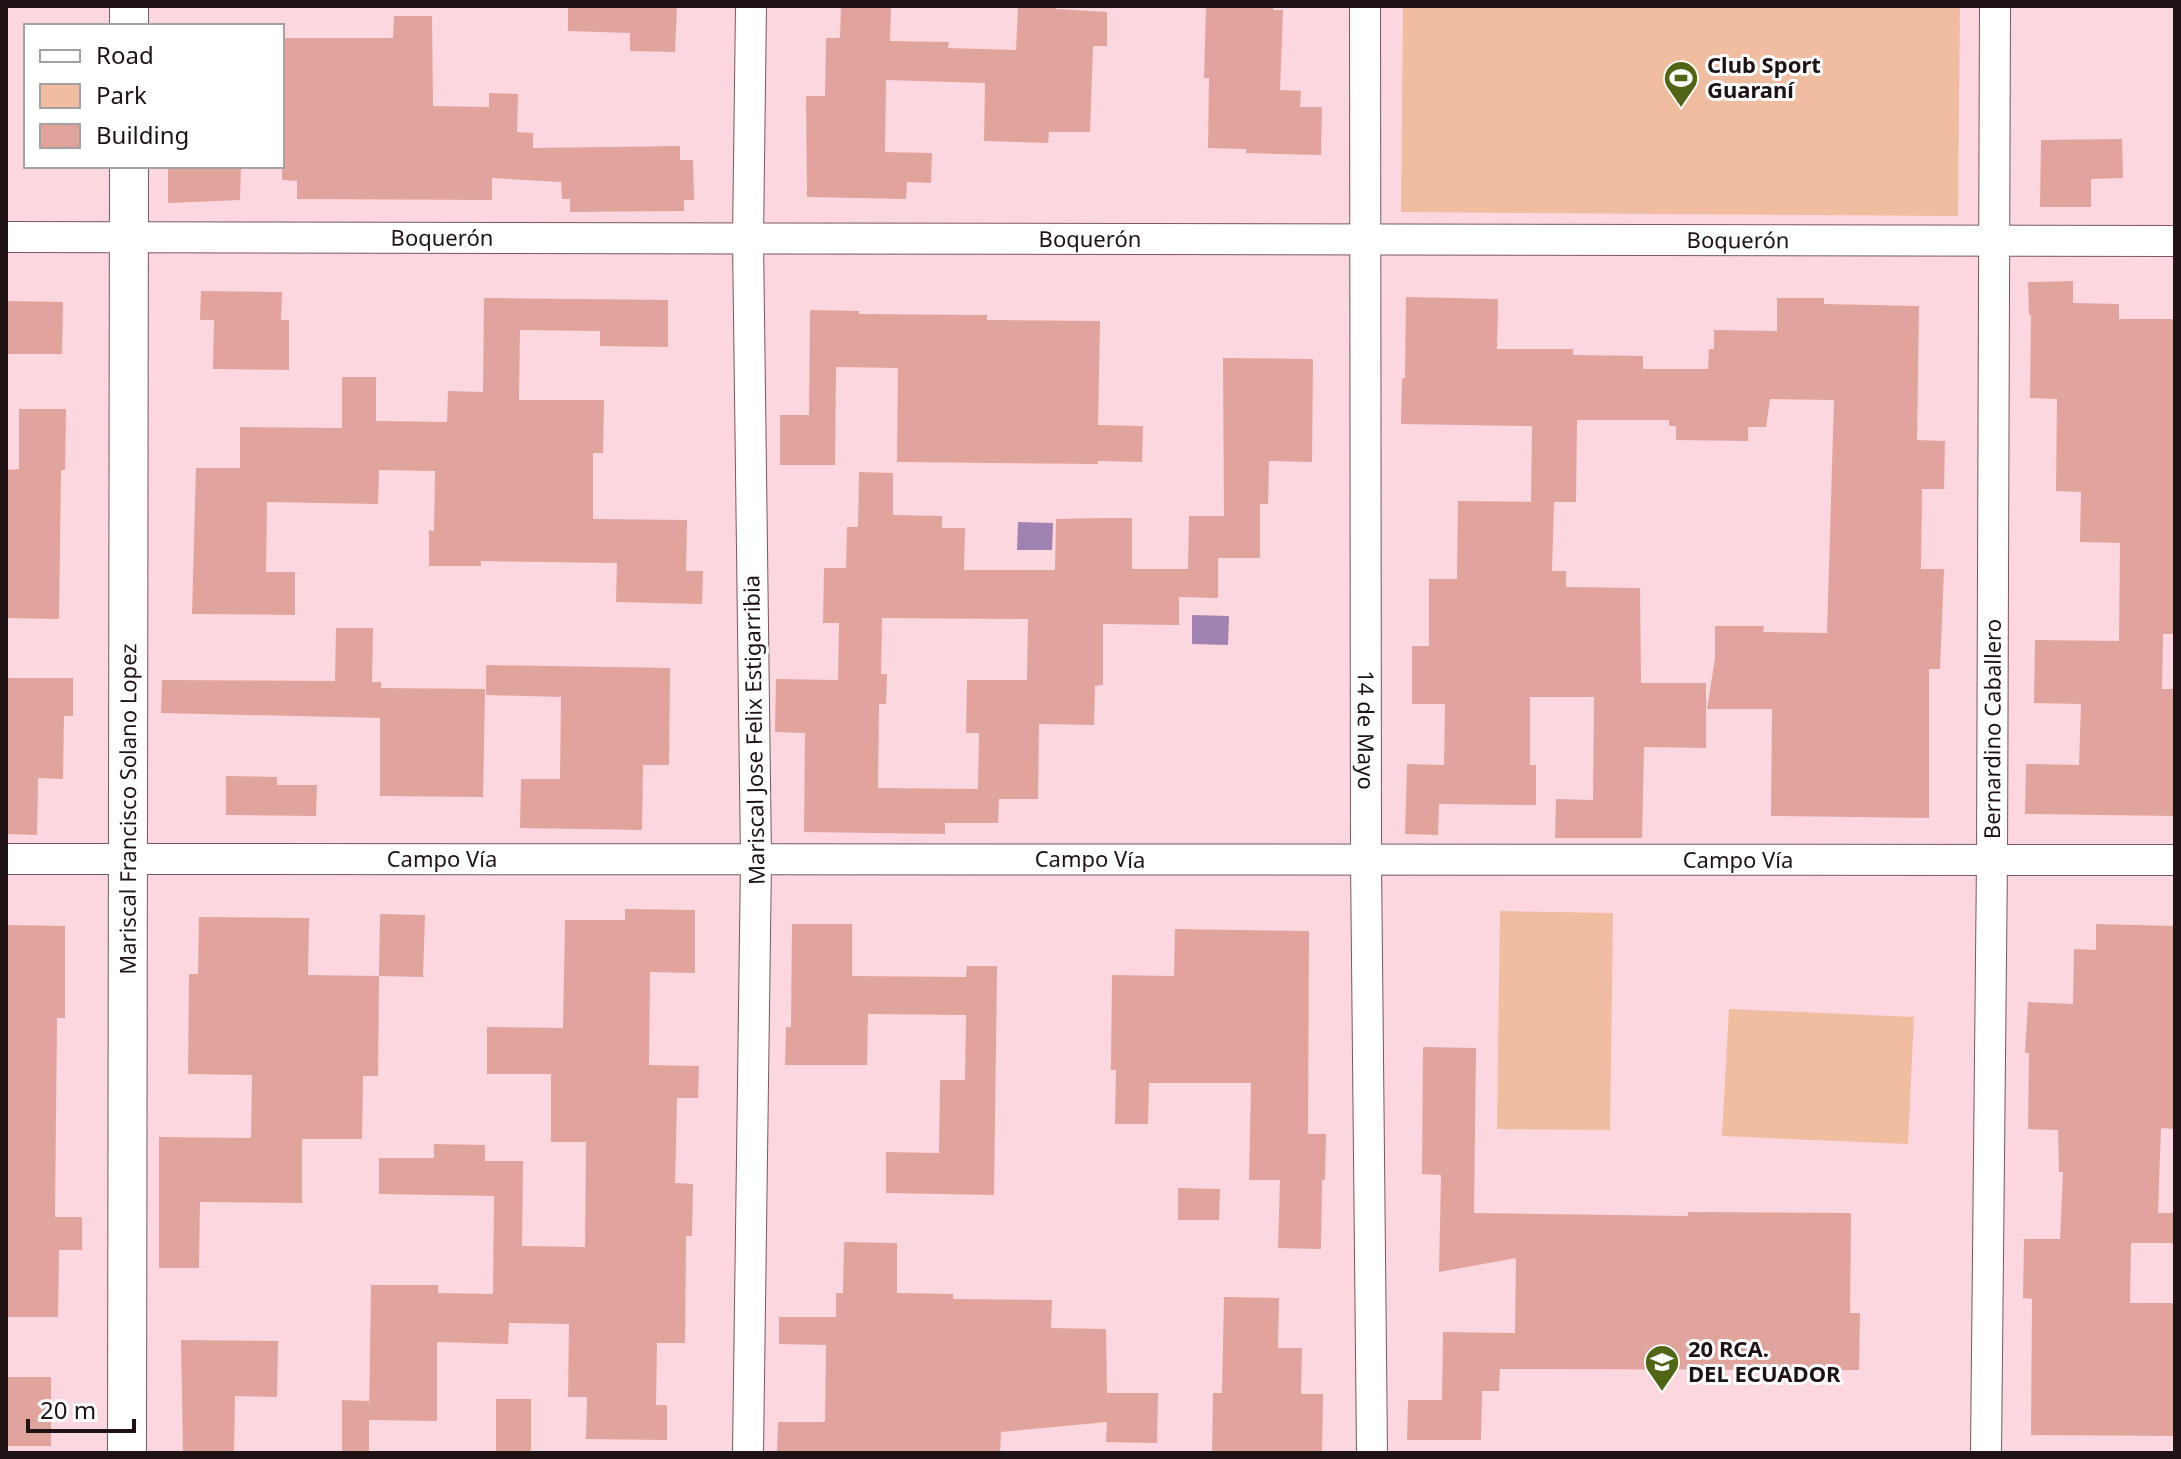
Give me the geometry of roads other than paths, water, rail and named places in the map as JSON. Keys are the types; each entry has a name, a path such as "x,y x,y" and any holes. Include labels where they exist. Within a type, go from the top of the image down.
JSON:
{"street":[{"name":"Mariscal Jose Felix Estigarribia","path":"748,1453 756,860 748,239 751,6"},
{"name":"14 de Mayo","path":"1365,6 1366,860 1372,1453"},
{"name":"Bernardino Caballero","path":"1986,1453 1996,241 1995,6"},
{"name":"Mariscal Francisco Solano Lopez","path":"127,1453 129,168"},
{"name":"Boquerón","path":"6,237 2175,241"},
{"name":"Campo Vía","path":"6,859 2175,860"}],"place":[{"name":"Club Sport Guaraní","path":"1681,109"},
{"name":"20 RCA. DEL ECUADOR","path":"1662,1393"}]}
